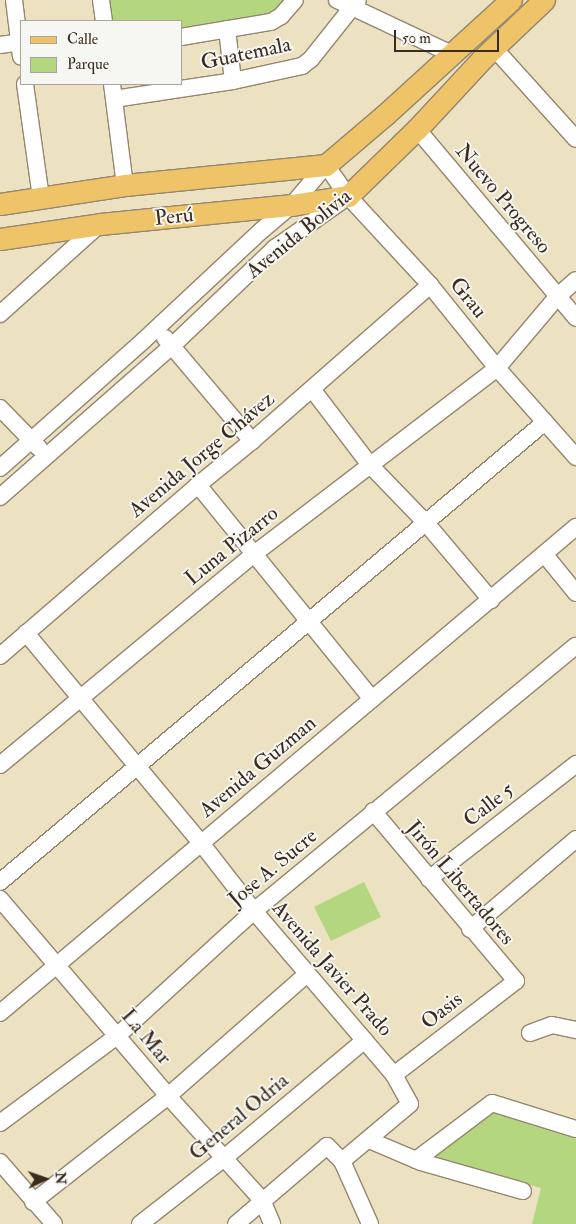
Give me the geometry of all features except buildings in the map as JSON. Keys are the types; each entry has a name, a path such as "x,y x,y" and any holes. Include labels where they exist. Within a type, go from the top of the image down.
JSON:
{"main road":[{"name":"Avenida Bolivia","path":"326,165 510,0"},
{"name":"Avenida Bolivia","path":"348,196 544,0"},
{"name":"Perú","path":"0,204 125,185 326,165"},
{"name":"Perú","path":"0,239 100,224 292,206 348,196"}],"street":[{"path":"14,0 20,40"},
{"path":"101,0 104,20"},
{"path":"182,37 271,22 281,16 295,0"},
{"path":"336,0 356,3 452,54"},
{"name":"Guatemala","path":"113,91 233,81 302,66 311,59 356,3"},
{"path":"227,30 233,81"},
{"path":"0,45 20,47"},
{"path":"494,48 576,139"},
{"path":"25,85 41,198"},
{"path":"113,91 125,185"},
{"name":"Nuevo Progreso","path":"417,129 576,318"},
{"name":"Grau","path":"326,165 348,196 430,284 497,368 576,457"},
{"name":"Avenida Bolivia","path":"0,468 157,328 262,230 292,206 326,165"},
{"name":"Avenida Bolivia","path":"0,497 172,346 275,248 348,196"},
{"path":"0,314 100,224"},
{"name":"Luna Pizarro","path":"0,765 254,554 497,368 557,297 576,280"},
{"name":"Avenida Jorge Chávez","path":"0,656 198,485 252,441 430,284"},
{"path":"157,328 252,441"},
{"path":"312,389 370,465 426,523 491,600"},
{"path":"0,408 46,456"},
{"path":"0,882 545,422"},
{"path":"198,485 372,699"},
{"name":"Avenida Guzman","path":"0,1013 576,527"},
{"path":"545,555 576,593"},
{"name":"Avenida Javier Prado","path":"26,634 138,766 254,911 394,1075 410,1104 369,1140"},
{"name":"Jose A. Sucre","path":"0,1123 117,1036 254,911 373,811 576,646"},
{"name":"Calle 5","path":"429,879 576,764"},
{"name":"Jirón Libertadores","path":"373,811 470,929 516,981"},
{"path":"470,929 574,846"},
{"name":"La Mar","path":"0,899 168,1096 262,1200"},
{"path":"33,1202 168,1096 307,974"},
{"name":"Oasis","path":"394,1075 516,981"},
{"path":"530,1034 552,1024 576,1030"},
{"name":"General Odria","path":"140,1224 223,1159 365,1040"},
{"path":"416,1160 492,1103 576,1129"},
{"path":"342,1161 369,1140 416,1160 523,1191"},
{"path":"236,1224 327,1146 342,1161 370,1224"},
{"path":"0,1162 54,1224"},
{"path":"262,1200 272,1224"}],"green space":[{"path":"105,0 286,0 269,21 182,34 182,20 108,20"},
{"path":"364,882 381,917 331,941 314,907"},
{"path":"491,1108 576,1134 576,1224 532,1224 541,1188 441,1161 433,1155"}]}
